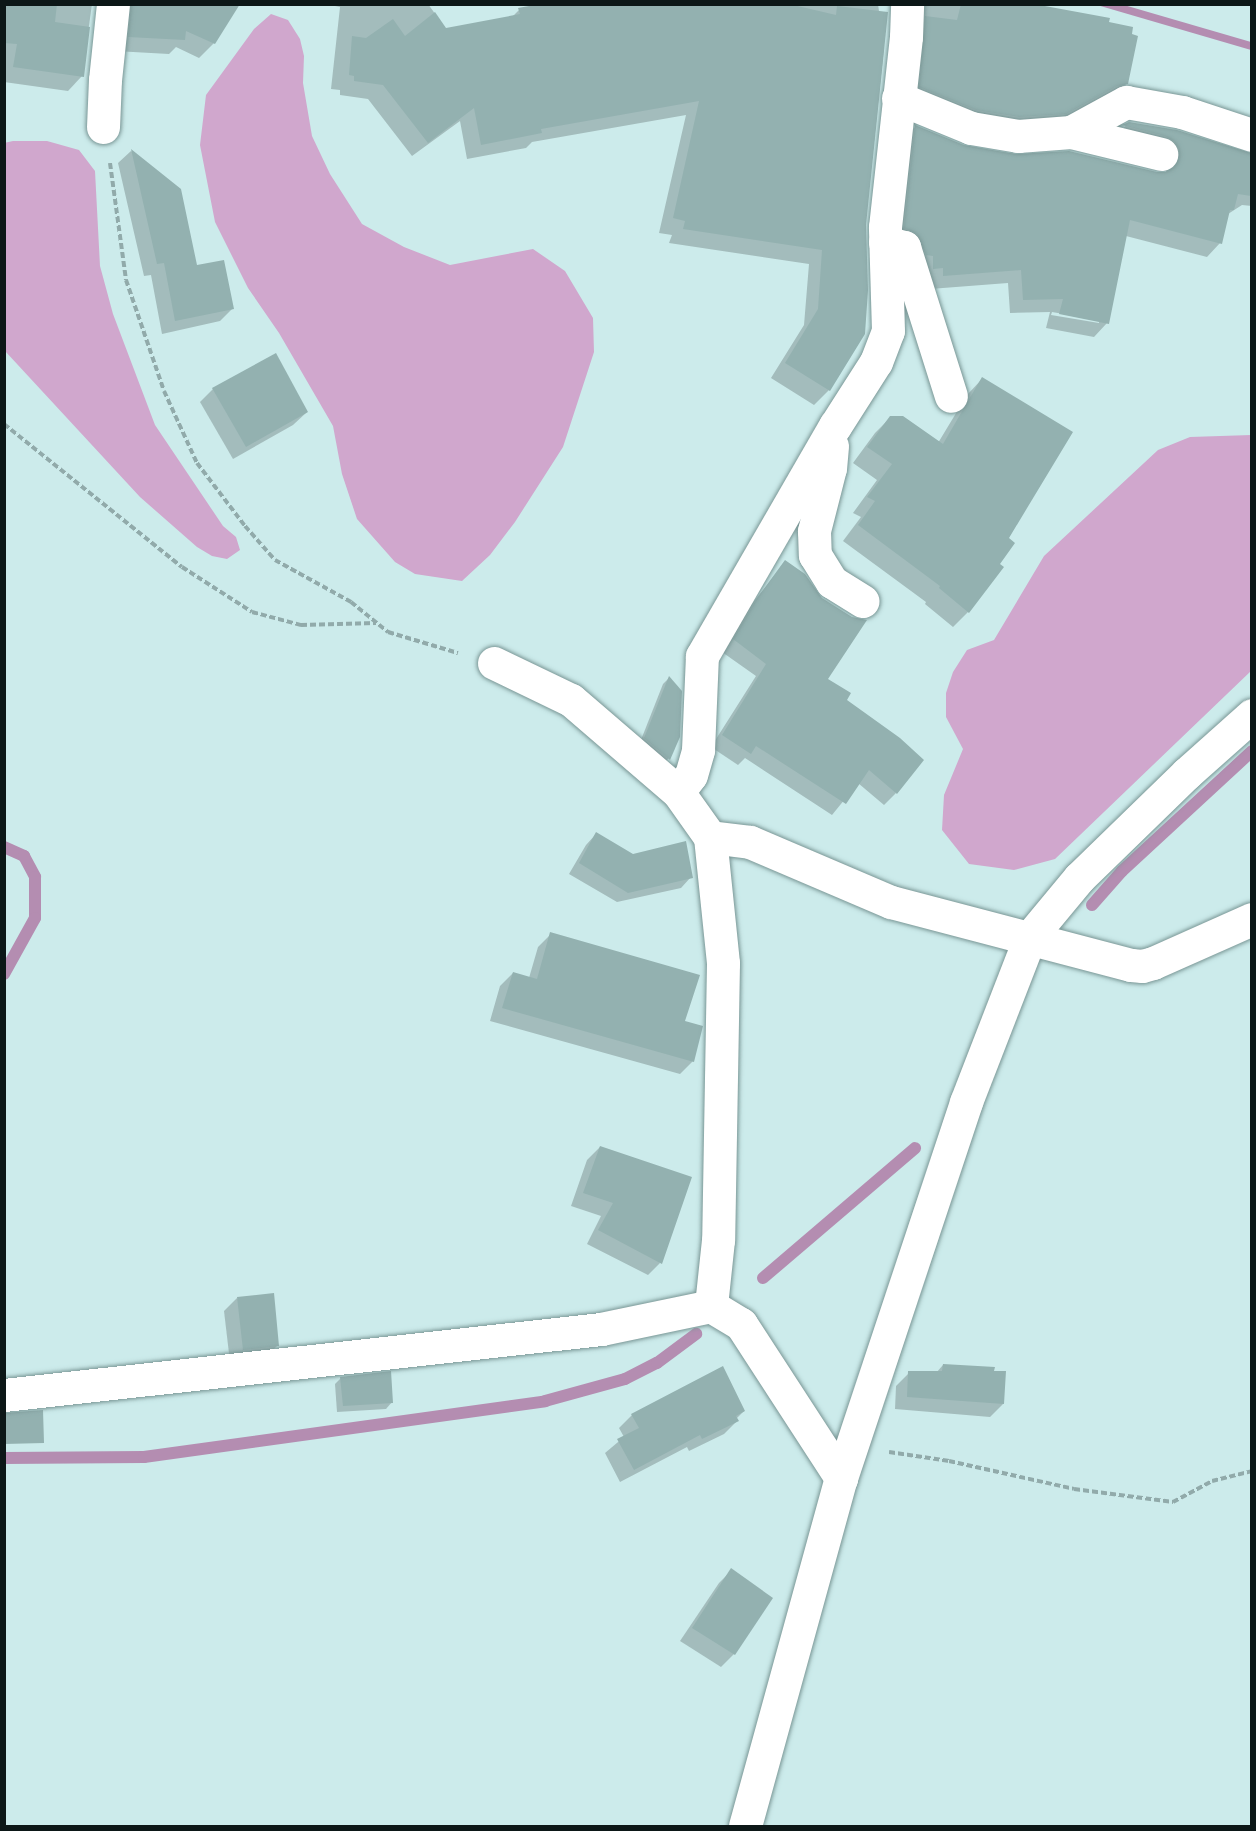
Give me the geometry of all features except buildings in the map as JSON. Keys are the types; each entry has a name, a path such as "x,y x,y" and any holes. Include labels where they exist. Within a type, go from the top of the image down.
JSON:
{"street":[{"path":"103,127 105,80 113,4"},
{"path":"678,792 691,775 698,750 702,657 834,426 876,362 888,331 885,242 906,37 907,4"},
{"path":"898,98 970,128 1018,136 1071,132 1161,154"},
{"path":"1071,132 1126,102 1182,112 1251,135"},
{"path":"885,242 904,247 951,396"},
{"path":"834,426 830,468 814,531 815,555 832,582 862,601"},
{"path":"494,663 571,700 678,792 710,837 723,963 718,1240 711,1306"},
{"path":"745,1827 842,1478 966,1102 1030,937 1079,878 1187,773 1251,715"},
{"path":"710,837 750,842 891,902 1142,966 1251,920"},
{"path":"4,1395 601,1329 711,1306 741,1324 842,1478"}],"path":[{"path":"103,127 126,280 164,391 197,463 245,526 275,560 351,602 388,632 494,663"},
{"path":"4,424 182,567 252,612 301,625 376,622"},
{"path":"852,1447 949,1461 1074,1489 1173,1502 1212,1480 1251,1471"}],"shaded area":[{"path":"1097,5 1124,5 1251,42 1251,50"},
{"path":"271,14 288,20 300,39 304,56 303,83 312,136 330,174 362,224 404,247 450,265 533,249 565,271 593,318 594,352 563,447 515,522 490,555 462,581 415,574 395,562 357,519 342,474 333,426 279,333 248,288 215,222 200,145 206,95 254,29"},
{"path":"47,141 79,150 95,171 100,266 113,314 155,425 223,526 236,537 240,550 227,559 212,556 197,547 140,497 5,351 4,143"},
{"path":"1251,435 1251,671 1055,859 1014,870 969,864 942,830 944,795 963,749 946,717 946,693 953,672 967,650 994,640 1044,556 1158,450 1190,437"}],"waterway":[{"path":"1092,905 1122,871 1252,751"},
{"path":"4,847 24,856 35,877 35,918 4,974"},
{"path":"763,1278 915,1148"},
{"path":"4,1458 144,1457 545,1401 625,1379 657,1363 696,1334"}]}
